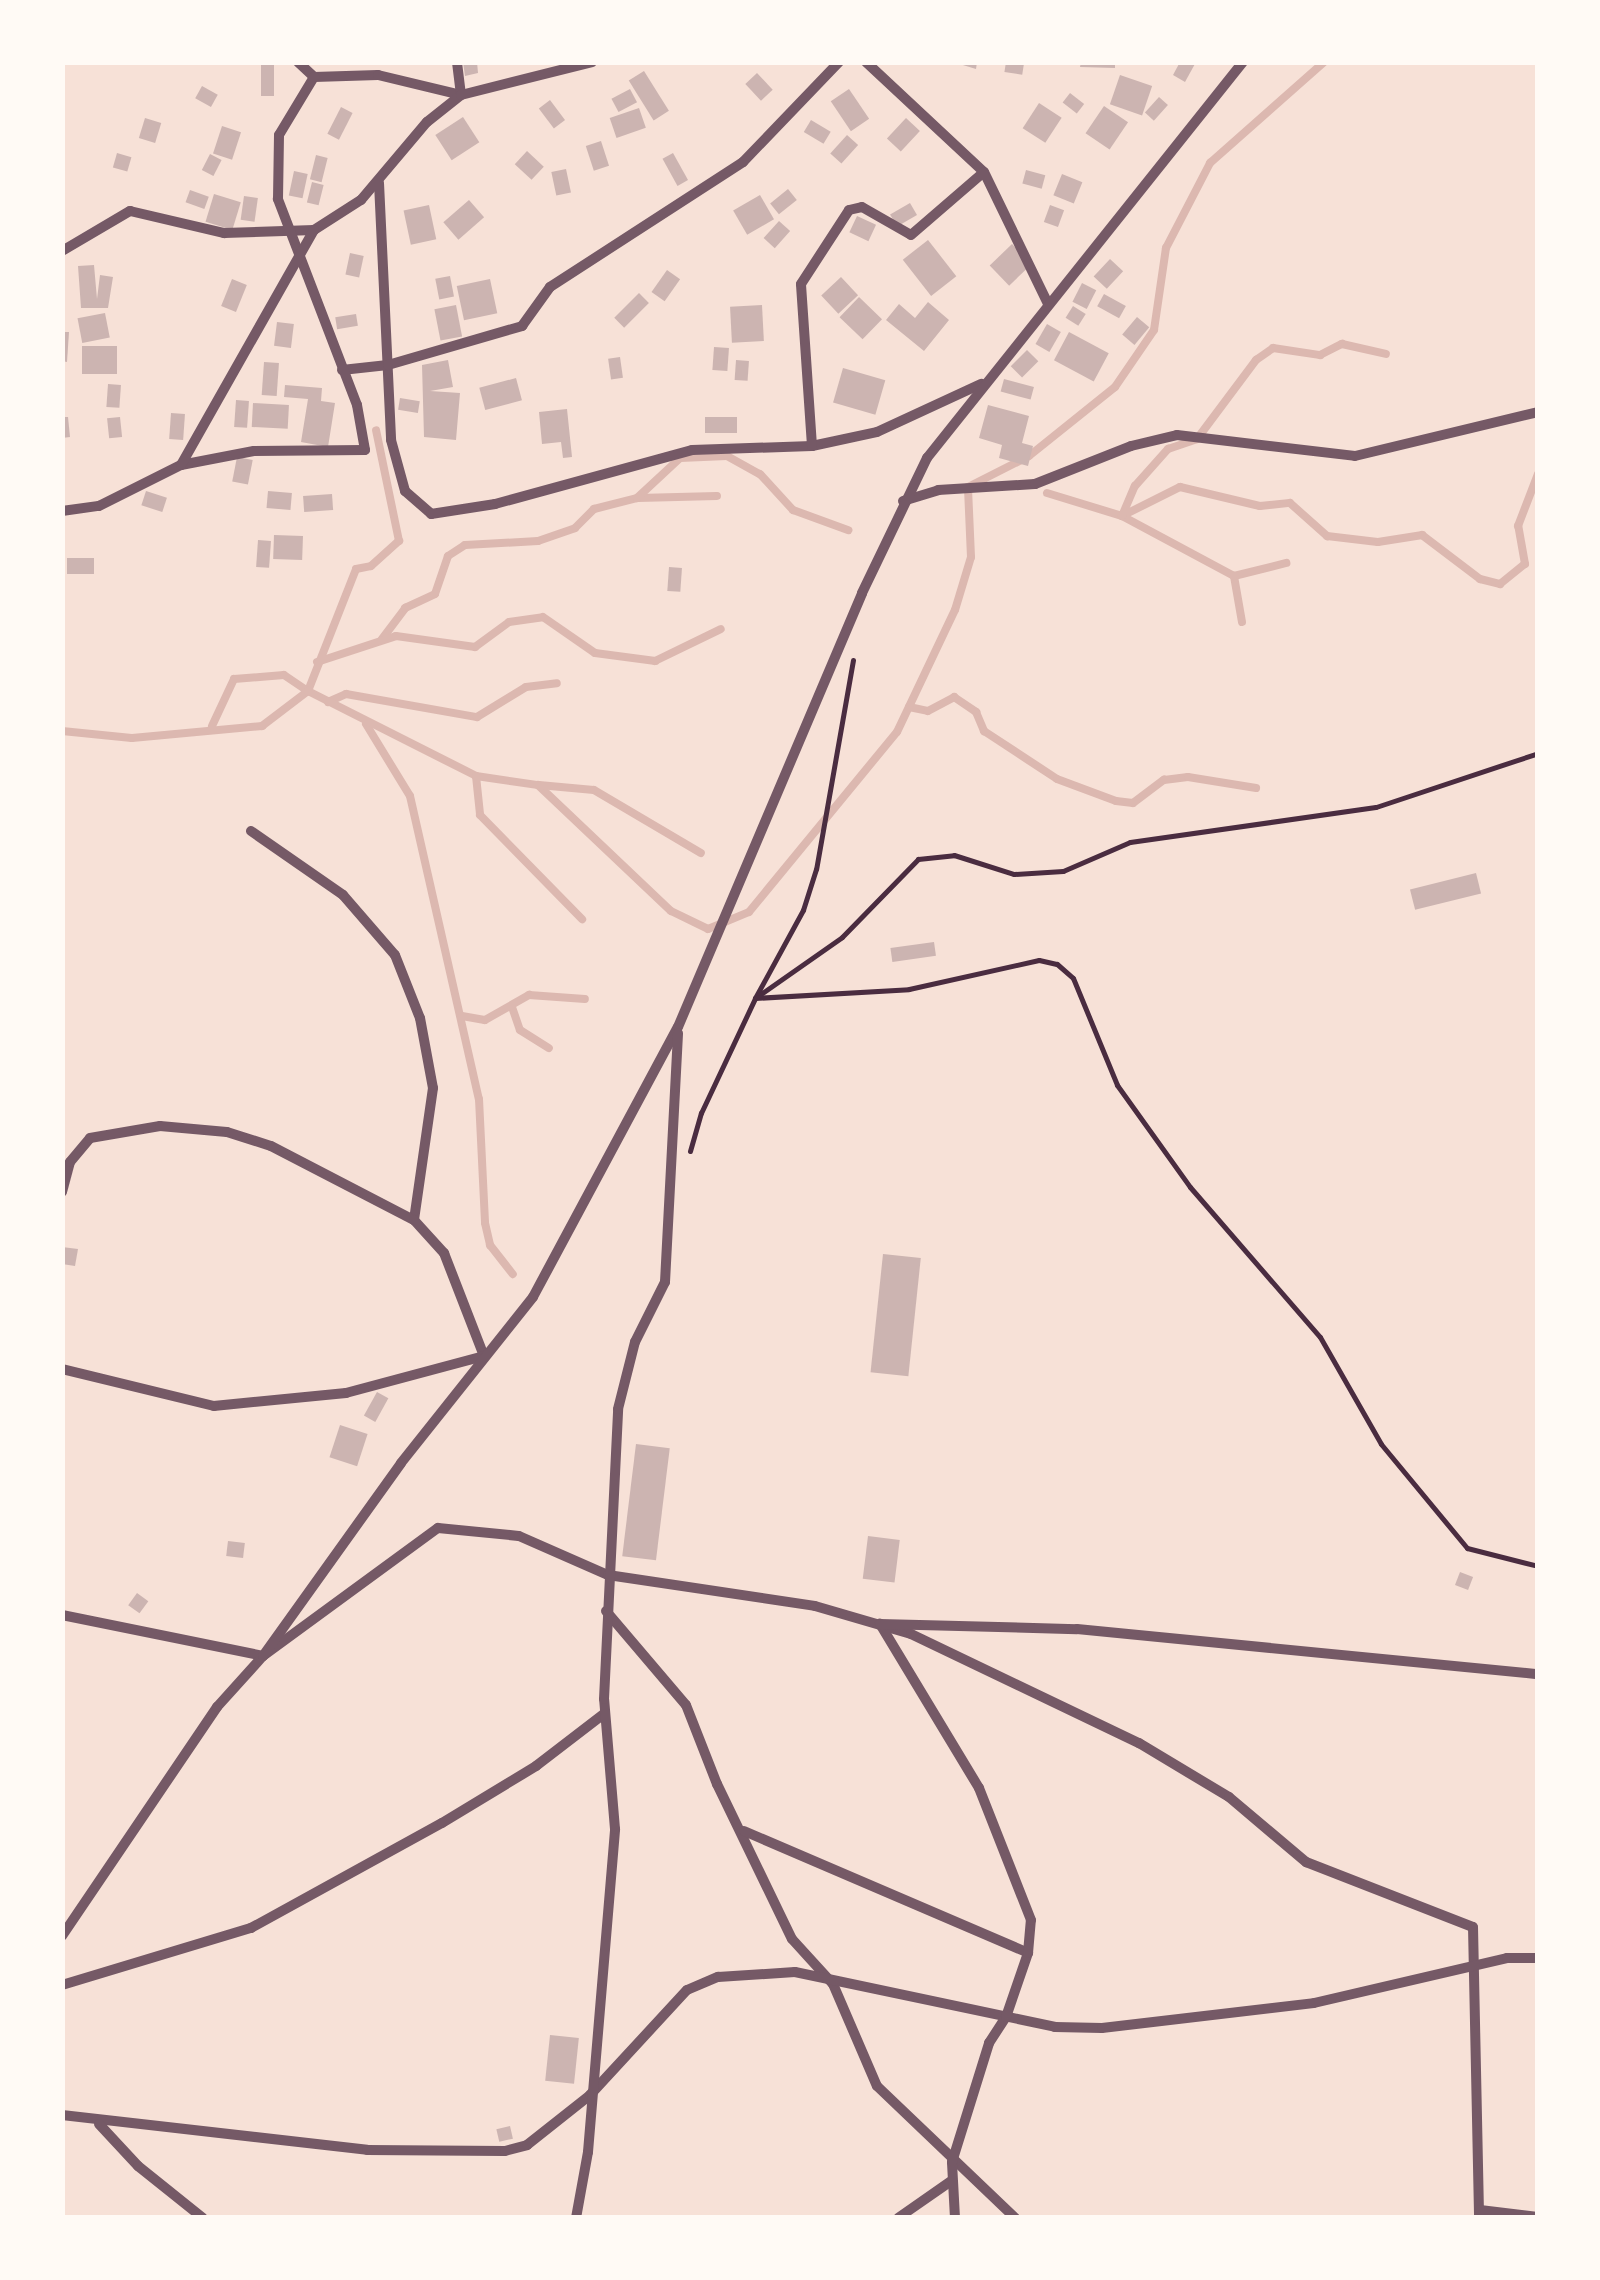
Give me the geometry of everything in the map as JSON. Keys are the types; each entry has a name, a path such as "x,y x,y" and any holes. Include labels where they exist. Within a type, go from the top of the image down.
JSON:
{"street":[{"path":"298,62 314,77 378,74 461,95"},
{"path":"457,62 461,95"},
{"path":"180,465 314,230 379,183 426,122 461,95 592,62"},
{"path":"342,370 388,365 522,326 550,287 604,258 743,162 840,62"},
{"path":"866,62 984,172 1048,304"},
{"path":"62,1936 217,1708 263,1656 484,1356 533,1297 678,1027 903,501 934,448 1243,62"},
{"path":"62,511 98,506 180,465 254,451 364,450 342,370 278,199 279,135 314,77"},
{"path":"812,446 801,284 849,210 862,207 911,236 984,172"},
{"path":"379,183 396,468 405,491 431,514 495,504 692,450 812,446 877,432 987,382"},
{"path":"62,252 130,211 224,234 314,230"},
{"path":"903,501 938,490 1036,484 1130,446 1177,436 1355,456 1538,412"},
{"path":"252,831 343,895 395,955 420,1018 432,1088 414,1220"},
{"path":"576,2218 588,2152 614,1829 605,1713 606,1611 618,1408 668,1261 678,1027"},
{"path":"62,1192 77,1150 90,1138 160,1126 227,1132 271,1146 414,1220 444,1253 484,1356"},
{"path":"62,1150 77,1150"},
{"path":"62,1370 214,1406 346,1393 484,1356"},
{"path":"62,1615 263,1656 438,1528 519,1536 608,1574 799,1604 880,1624 1139,1743 1229,1797 1306,1862 1342,1881 1473,1926 1478,1965 1479,2214 1538,2217"},
{"path":"606,1611 686,1705 717,1784 744,1832 799,1951 833,1984 876,2086 952,2162 1016,2218"},
{"path":"880,1624 1077,1630 1538,1674"},
{"path":"880,1624 954,1741 999,1833 1029,1911 1028,1952 1006,2017 988,2043 952,2162 955,2218"},
{"path":"62,1985 212,1945 250,1928 442,1823 536,1766 605,1713"},
{"path":"744,1832 1028,1952"},
{"path":"62,1924 81,1912"},
{"path":"62,2115 98,2124 188,2126 367,2150 505,2151 528,2145 590,2095 687,1990 718,1977 795,1972 833,1984 1056,2027 1166,2021 1314,2003 1478,1965 1538,1958"},
{"path":"98,2124 138,2166 204,2218"},
{"path":"898,2218 951,2181"}],"path":[{"path":"685,1170 701,1113 755,998 803,910 816,869 854,649"},
{"path":"755,998 842,938 918,859 954,856 1014,874 1063,871 1130,842 1376,807 1538,753"},
{"path":"755,998 909,989 1039,960 1058,964 1072,978 1118,1085 1190,1187 1320,1338 1381,1444 1467,1548 1538,1566"}],"building":[{"path":"261,62 274,62 274,96 261,96"},
{"path":"463,62 477,62 478,73 465,76"},
{"path":"953,62 977,62 976,69"},
{"path":"1006,62 1024,65 1022,75 1004,72"},
{"path":"1081,62 1115,62 1115,68 1080,67"},
{"path":"1180,62 1196,62 1185,82 1173,75"},
{"path":"644,71 669,111 654,120 629,81"},
{"path":"757,73 773,90 761,101 745,84"},
{"path":"1120,75 1152,86 1142,115 1110,104"},
{"path":"202,86 218,95 211,107 195,98"},
{"path":"630,89 637,102 619,112 611,99"},
{"path":"849,89 869,119 851,131 831,101"},
{"path":"1070,93 1084,104 1077,114 1063,102"},
{"path":"1159,97 1168,105 1154,121 1145,113"},
{"path":"550,100 565,120 554,128 539,108"},
{"path":"1039,103 1062,118 1045,143 1023,128"},
{"path":"1104,106 1128,122 1110,150 1086,133"},
{"path":"341,107 353,113 339,140 327,134"},
{"path":"639,108 646,128 617,138 610,118"},
{"path":"463,117 479,142 452,160 435,135"},
{"path":"145,118 161,123 155,143 139,138"},
{"path":"906,118 920,131 901,151 887,138"},
{"path":"811,120 831,132 824,144 804,132"},
{"path":"222,126 241,132 232,160 213,154"},
{"path":"847,135 858,145 841,164 830,154"},
{"path":"601,141 609,166 594,171 586,146"},
{"path":"527,151 544,167 532,180 515,164"},
{"path":"117,153 131,157 127,172 113,167"},
{"path":"673,153 688,180 678,186 663,159"},
{"path":"210,154 222,160 213,176 202,170"},
{"path":"316,155 328,158 322,182 310,179"},
{"path":"566,169 571,192 556,196 551,172"},
{"path":"1026,170 1045,175 1042,189 1022,184"},
{"path":"294,171 308,174 302,198 289,195"},
{"path":"1062,174 1082,182 1074,204 1053,195"},
{"path":"312,182 324,185 319,205 307,202"},
{"path":"788,189 797,200 779,214 770,203"},
{"path":"190,190 209,197 204,209 186,202"},
{"path":"214,194 241,202 232,230 206,222"},
{"path":"760,195 774,219 747,235 733,210"},
{"path":"244,196 258,198 255,222 241,220"},
{"path":"469,200 484,217 458,240 443,222"},
{"path":"910,203 917,215 897,227 890,214"},
{"path":"429,205 436,239 411,245 404,210"},
{"path":"1050,205 1064,210 1058,227 1044,222"},
{"path":"857,216 876,225 868,241 849,232"},
{"path":"779,221 790,231 775,248 764,238"},
{"path":"928,240 956,276 931,296 903,260"},
{"path":"1012,244 1031,264 1009,286 990,266"},
{"path":"350,253 364,256 359,277 345,275"},
{"path":"1110,259 1123,271 1107,289 1094,277"},
{"path":"94,265 97,299 100,275 113,277 108,308 81,308 78,266"},
{"path":"667,270 680,279 665,301 652,292"},
{"path":"450,276 454,297 439,299 435,279"},
{"path":"841,277 858,295 838,314 821,295"},
{"path":"232,279 247,285 236,312 221,306"},
{"path":"490,279 497,313 464,320 457,286"},
{"path":"1082,283 1096,290 1087,309 1072,302"},
{"path":"639,293 649,303 624,328 614,318"},
{"path":"1104,294 1126,306 1119,318 1097,306"},
{"path":"859,297 882,319 863,339 840,317"},
{"path":"928,302 949,320 924,351 886,320 899,304 915,318"},
{"path":"456,305 462,336 441,341 434,309"},
{"path":"762,305 764,341 732,343 730,307"},
{"path":"1073,306 1086,314 1078,326 1066,318"},
{"path":"105,313 110,338 82,343 78,318"},
{"path":"356,314 358,326 337,329 335,317"},
{"path":"1137,317 1149,327 1134,345 1122,335"},
{"path":"277,322 294,324 291,348 274,346"},
{"path":"1047,324 1061,332 1049,352 1036,344"},
{"path":"62,332 69,332 67,362 62,361"},
{"path":"1069,332 1109,353 1094,381 1054,360"},
{"path":"82,346 117,346 117,374 82,374"},
{"path":"714,347 729,348 727,371 712,370"},
{"path":"1027,350 1038,361 1022,378 1011,366"},
{"path":"620,357 623,378 611,379 608,359"},
{"path":"448,360 453,387 430,391 460,393 456,440 424,437 422,365"},
{"path":"736,360 749,361 748,381 735,380"},
{"path":"264,362 279,363 277,396 262,395"},
{"path":"843,368 885,380 875,415 833,403"},
{"path":"516,378 522,400 485,410 479,388"},
{"path":"1004,379 1034,387 1031,400 1001,392"},
{"path":"108,384 121,385 119,408 106,407"},
{"path":"285,385 322,388 321,401 335,403 328,447 301,442 308,399 284,397"},
{"path":"400,398 420,401 418,413 398,410"},
{"path":"236,400 249,401 247,428 234,427"},
{"path":"253,403 289,405 288,429 252,427"},
{"path":"988,405 1029,416 1022,443 1033,446 1028,466 999,458 1002,445 979,438"},
{"path":"567,409 572,457 563,458 561,442 542,444 539,412"},
{"path":"171,413 185,414 183,440 169,439"},
{"path":"62,417 68,417 70,437 62,438"},
{"path":"120,417 122,437 109,438 107,418"},
{"path":"705,417 737,417 737,433 705,433"},
{"path":"237,457 253,460 248,485 232,482"},
{"path":"146,491 167,498 162,512 141,505"},
{"path":"268,491 292,493 290,510 267,508"},
{"path":"332,494 333,510 304,512 303,496"},
{"path":"274,535 303,536 302,560 273,559"},
{"path":"258,540 271,541 269,568 256,567"},
{"path":"67,558 94,558 94,574 67,574"},
{"path":"669,567 682,568 680,592 667,591"},
{"path":"1476,873 1481,893 1415,910 1410,889"},
{"path":"934,942 936,956 892,962 890,948"},
{"path":"62,1247 78,1249 75,1266 62,1264"},
{"path":"883,1254 921,1258 908,1376 871,1372"},
{"path":"377,1392 388,1398 375,1422 364,1416"},
{"path":"340,1425 368,1434 357,1466 329,1457"},
{"path":"636,1444 670,1448 656,1560 622,1556"},
{"path":"868,1536 900,1540 895,1583 863,1579"},
{"path":"228,1541 245,1543 243,1558 226,1556"},
{"path":"1460,1572 1473,1577 1468,1590 1455,1585"},
{"path":"137,1593 148,1601 140,1613 128,1605"},
{"path":"550,2035 579,2038 574,2084 545,2081"},
{"path":"510,2126 513,2139 499,2142 496,2129"}],"waterway":[{"path":"62,731 132,738 262,726 308,691 476,776 538,785 671,911 708,929 749,912 897,732 955,610 971,557 968,487 1029,456 1115,387 1154,330 1166,248 1210,163 1324,62"},
{"path":"1242,622 1234,576 1122,516 1135,486 1168,449 1197,439 1256,360 1273,348 1320,355 1342,344 1386,354"},
{"path":"212,726 234,679 284,675 308,691 356,569 371,566 399,541 376,430"},
{"path":"382,639 405,608 435,594 448,556 465,545 538,541 575,528 594,509 637,498 680,458 727,456 760,474 793,510 848,530"},
{"path":"1047,493 1122,516 1180,487 1260,506 1290,503 1327,536 1378,542 1422,535 1480,579 1500,584 1525,564 1518,526 1538,474"},
{"path":"638,498 717,496"},
{"path":"1234,576 1286,563"},
{"path":"317,662 396,636 475,647 509,622 543,617 595,653 655,661 721,629"},
{"path":"328,702 346,694 477,717 526,687 557,683"},
{"path":"909,707 928,711 954,697 976,712 984,731 1057,779 1116,801 1133,803 1164,780 1188,777 1256,788"},
{"path":"366,724 410,796 479,1099 485,1223 490,1245 513,1274"},
{"path":"476,776 480,815 582,919"},
{"path":"539,785 594,790 701,853"},
{"path":"462,1016 485,1020 529,995 585,999"},
{"path":"512,1007 520,1030 549,1048"}]}
